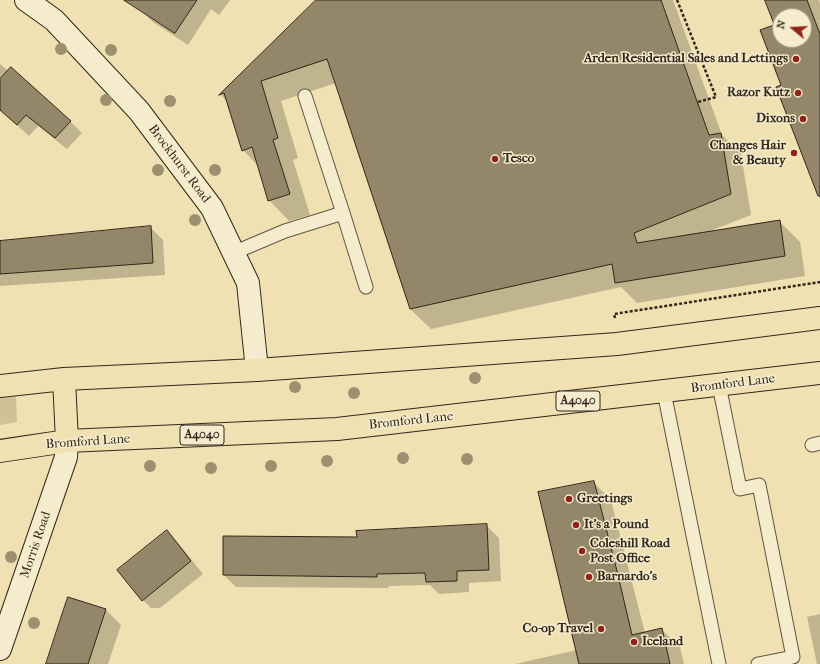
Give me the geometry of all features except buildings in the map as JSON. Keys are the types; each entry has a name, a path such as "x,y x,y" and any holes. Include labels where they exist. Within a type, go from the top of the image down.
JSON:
{"main road":[{"path":"0,386 64,379 257,370 617,344 820,318"},
{"name":"Bromford Lane","path":"0,451 67,441 337,429 820,373"},
{"path":"64,379 67,441"}],"street":[{"name":"Brockhurst Road","path":"26,0 54,20 139,111 212,208 248,283 257,370"},
{"name":"Morris Road","path":"0,649 66,457 67,441"}],"lane":[{"path":"305,96 366,287"},
{"path":"233,253 285,231 343,213"},
{"path":"719,385 740,489 759,484 792,657 758,664"},
{"path":"664,392 719,664"}],"path":[{"path":"677,0 716,96 698,102"}],"shaded area":[{"path":"16,397 17,422 0,425 0,398"}],"place":[{"name":"Arden Residential Sales and Lettings","path":"796,59"},
{"name":"Razor Kutz","path":"798,93"},
{"name":"Dixons","path":"803,119"},
{"name":"Changes Hair & Beauty","path":"794,153"},
{"name":"Tesco","path":"495,159"},
{"name":"Greetings","path":"569,499"},
{"name":"It's a Pound","path":"576,525"},
{"name":"Coleshill Road Post Office","path":"582,551"},
{"name":"Barnardo's","path":"589,577"},
{"name":"Co-op Travel","path":"601,629"},
{"name":"Iceland","path":"634,642"}]}
